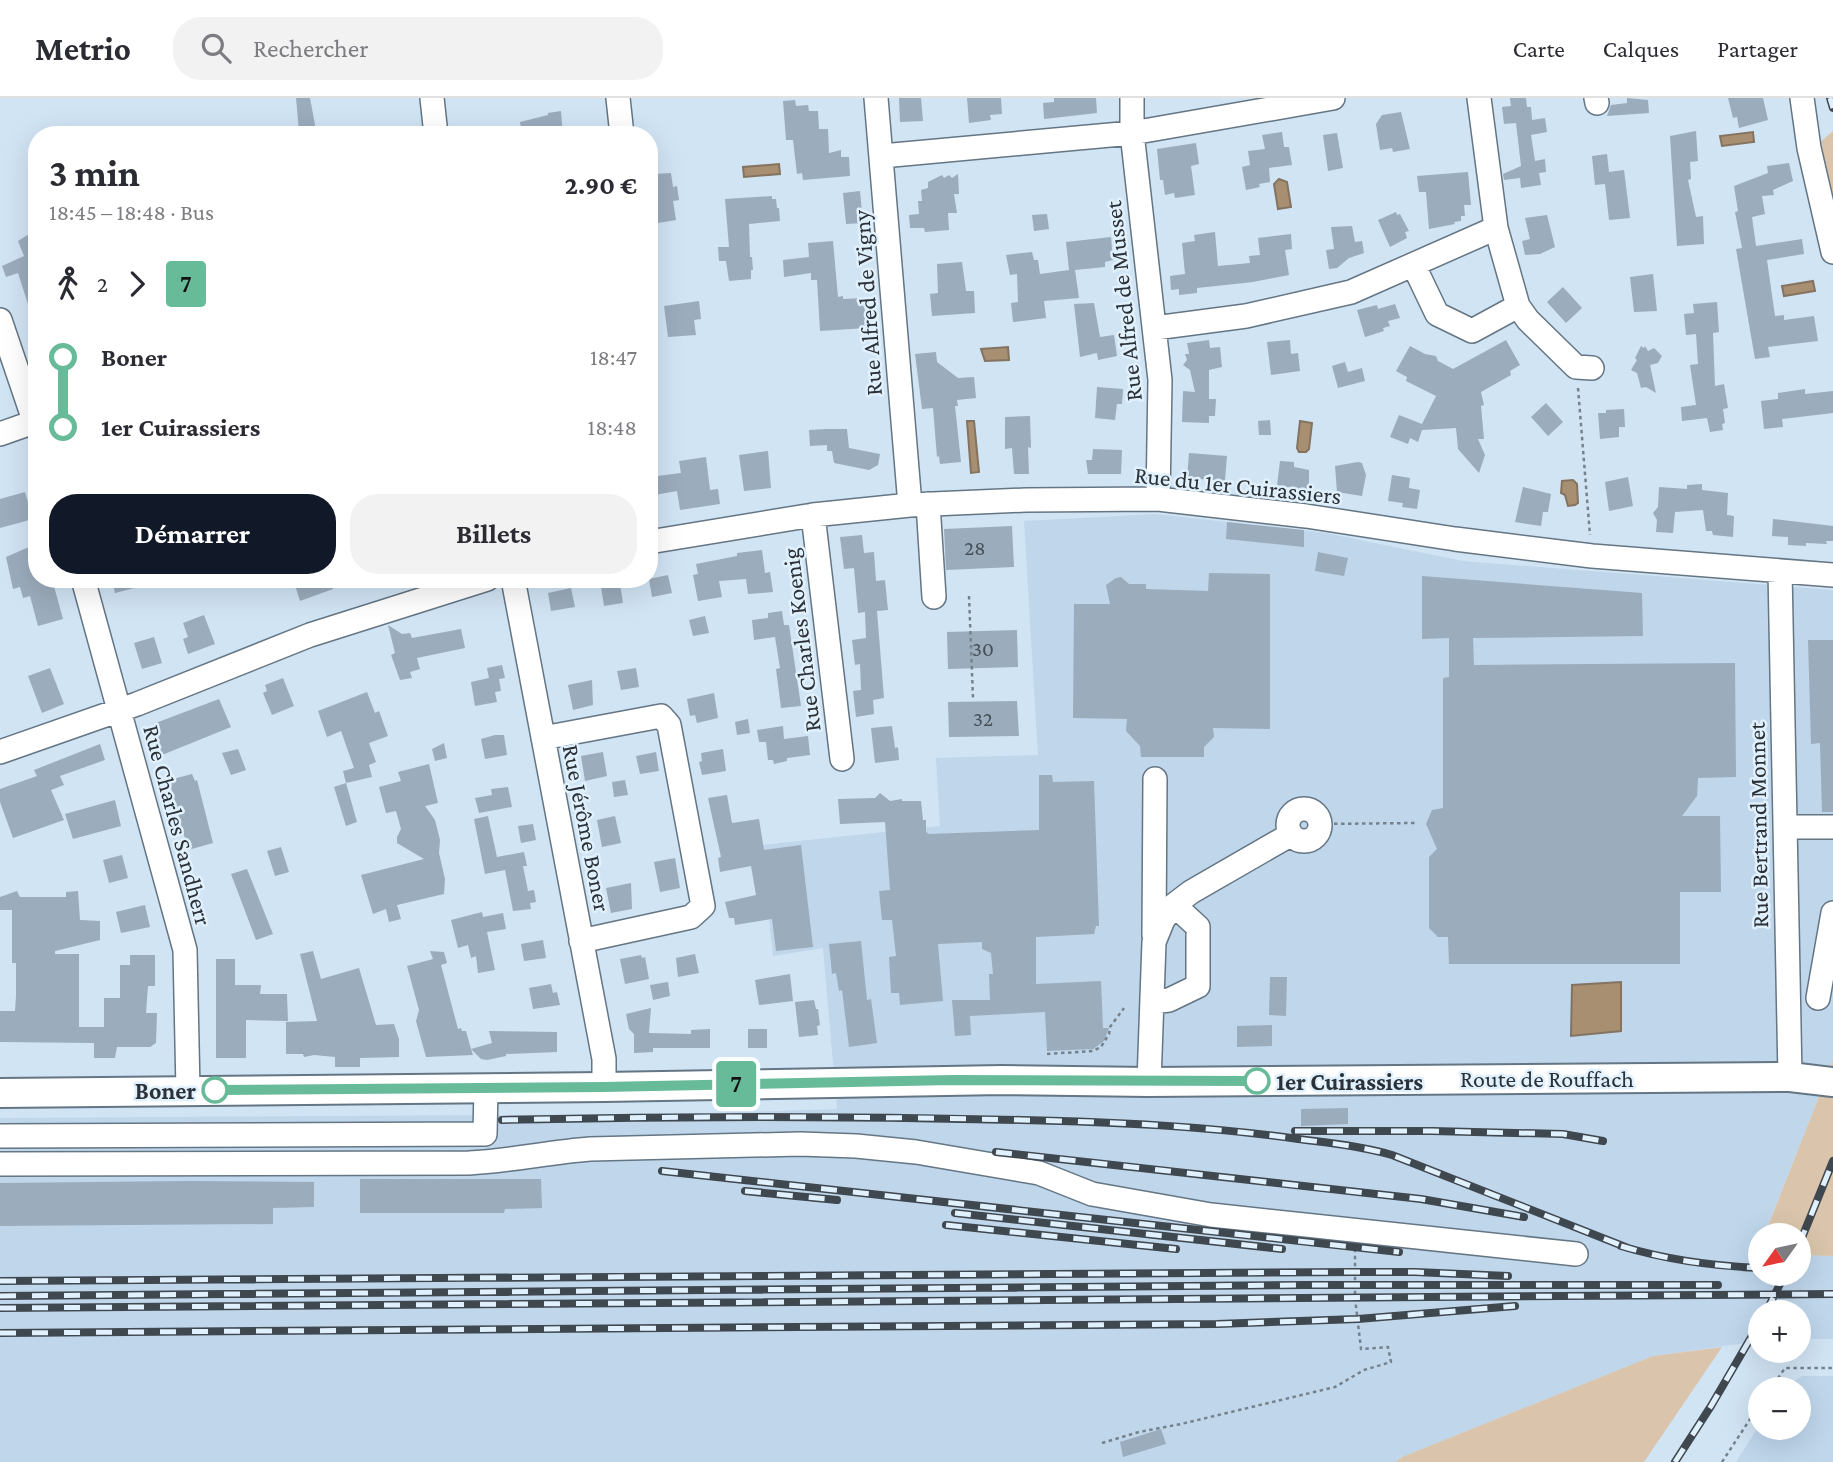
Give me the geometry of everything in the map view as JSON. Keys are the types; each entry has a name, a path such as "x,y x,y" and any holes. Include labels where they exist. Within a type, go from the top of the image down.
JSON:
{"main road":[{"name":"Route de Rouffach","path":"0,1093 895,1081 1149,1082 1790,1077 1833,1082"}],"street":[{"path":"432,98 435,126"},
{"path":"618,98 621,126"},
{"name":"Rue Alfred de Vigny","path":"876,98 919,505 934,597"},
{"name":"Rue Alfred de Musset","path":"1132,98 1132,133 1160,380 1158,499"},
{"path":"882,156 1132,133 1333,98"},
{"path":"1479,98 1496,228 1518,306 1528,320 1584,367"},
{"path":"1802,98 1809,148 1833,252"},
{"path":"1155,328 1246,316 1351,292 1496,228"},
{"path":"1414,266 1437,314 1472,331 1518,306"},
{"path":"0,320 28,374"},
{"path":"0,434 28,427"},
{"name":"Rue du 1er Cuirassiers","path":"658,541 813,515 919,505 1026,500 1158,499 1306,516 1455,539 1592,556 1833,575"},
{"name":"Rue Charles Koenig","path":"813,515 842,758"},
{"name":"Rue Bertrand Monnet","path":"1780,570 1790,1077"},
{"name":"Rue Charles Sandherr","path":"86,588 185,950 188,1090"},
{"path":"0,752 120,711 310,635 459,588"},
{"name":"Rue Jérôme Boner","path":"515,588 604,1059 604,1087"},
{"path":"543,738 661,716 669,724 703,906 691,918 581,941"},
{"path":"1149,1082 1154,942 1155,779"},
{"path":"1154,942 1163,920 1174,905 1191,892 1290,835 1288,820 1298,809 1313,811 1320,824"},
{"path":"1784,827 1833,827"},
{"path":"1152,1002 1169,1000 1198,986 1198,927 1174,905"},
{"path":"1818,998 1833,913"},
{"path":"0,1136 485,1134 486,1088"},
{"path":"0,1164 469,1163 590,1149 800,1144 856,1146 916,1152 1039,1173 1092,1194 1211,1215 1576,1254"}],"path":[{"path":"1584,367 1592,556"},
{"path":"969,596 973,698"},
{"path":"1320,824 1415,823"},
{"path":"1047,1054 1093,1051 1101,1047 1110,1027 1124,1008"},
{"path":"1102,1443 1335,1387 1364,1370 1391,1362 1388,1347 1361,1349 1355,1298 1354,1230"},
{"path":"1779,1377 1785,1368 1833,1368"},
{"path":"1722,1462 1748,1422"}],"shaded area":[{"path":"1833,131 1833,207 1818,144"},
{"path":"1753,132 1754,142 1722,146 1720,136"},
{"path":"779,164 780,174 744,177 743,167"},
{"path":"1279,179 1287,182 1291,207 1278,209 1274,184"},
{"path":"1813,281 1815,291 1784,296 1782,286"},
{"path":"1008,347 1009,360 985,361 981,349"},
{"path":"967,421 974,421 979,472 971,473"},
{"path":"1300,421 1312,423 1309,449 1306,452 1299,452 1297,448"},
{"path":"1573,480 1577,484 1578,503 1568,506 1565,495 1561,493 1562,481"},
{"path":"1155,514 1326,533 1463,561 1833,590 1833,1061 1769,1223 1748,1223 1748,1286 1811,1286 1811,1255 1833,1256 1833,1339 1811,1339 1811,1300 1748,1300 1748,1343 1653,1356 1395,1462 0,1462 0,1118 681,1114 837,1109 823,948 773,956 761,845 940,826 936,758 1038,755 1024,521"},
{"path":"1621,982 1621,1031 1571,1036 1572,985"},
{"path":"1833,1061 1833,1256 1811,1255 1811,1223 1769,1223"},
{"path":"1722,1347 1644,1462 1395,1462 1653,1356"},
{"path":"1833,1376 1833,1462 1736,1462 1750,1440 1811,1440 1811,1377 1800,1377"}],"building":[{"path":"296,98 310,98 315,126 299,126"},
{"path":"899,98 921,98 923,121 900,122"},
{"path":"967,98 1001,98 1002,114 990,115 991,120 969,123"},
{"path":"1054,98 1096,98 1097,113 1044,119 1043,103 1054,102"},
{"path":"1510,98 1526,98 1527,107 1531,107 1532,120 1545,118 1547,132 1531,135 1535,161 1545,159 1546,172 1539,173 1541,185 1521,188 1520,178 1504,180 1503,174 1521,166 1516,123 1504,124 1502,107 1511,106"},
{"path":"1627,98 1648,100 1649,113 1607,116 1611,105 1627,103"},
{"path":"1728,98 1763,98 1768,120 1739,128 1737,117 1733,118"},
{"path":"795,100 796,106 808,105 809,111 818,111 819,129 828,129 829,153 841,150 841,157 849,157 850,176 803,180 802,173 797,174 793,140 786,140 783,101"},
{"path":"561,111 562,126 521,126 520,122"},
{"path":"1401,112 1410,149 1393,152 1392,148 1380,150 1376,124 1382,115"},
{"path":"1696,131 1698,161 1690,162 1691,179 1688,180 1696,217 1703,216 1704,244 1677,246 1670,136"},
{"path":"1282,132 1284,147 1289,147 1292,165 1269,168 1270,182 1246,190 1242,167 1250,165 1248,151 1265,149 1262,135"},
{"path":"1337,133 1343,168 1328,171 1323,135"},
{"path":"1196,143 1199,164 1191,166 1195,195 1175,198 1174,193 1165,195 1163,180 1160,180 1157,149"},
{"path":"1607,154 1609,172 1624,170 1630,218 1609,220 1605,184 1595,185 1592,156"},
{"path":"1789,163 1793,181 1773,190 1774,195 1762,196 1765,214 1752,217 1756,246 1802,239 1804,254 1767,260 1775,316 1784,315 1784,320 1814,316 1818,341 1768,347 1770,357 1755,359 1736,249 1742,248 1735,212 1738,211 1734,186 1768,173 1767,166"},
{"path":"1468,172 1471,205 1464,205 1465,216 1461,216 1461,221 1454,222 1455,224 1429,229 1426,192 1419,192 1417,176"},
{"path":"671,173 673,187 677,186 679,200 673,201 676,220 658,223 658,174"},
{"path":"958,174 959,194 954,194 957,213 948,213 949,230 925,232 924,228 910,228 909,215 919,214 921,190 928,188 928,182 942,175 944,178 949,175 952,178"},
{"path":"860,191 863,223 846,224 843,193"},
{"path":"772,196 779,208 780,221 749,224 753,270 751,279 729,281 726,261 719,261 718,247 729,247 725,199"},
{"path":"1396,212 1397,215 1400,214 1409,231 1405,232 1407,238 1390,247 1378,220"},
{"path":"1047,214 1049,229 1034,231 1032,215"},
{"path":"1547,215 1555,247 1540,254 1525,255 1522,241 1530,239 1525,218"},
{"path":"1352,226 1355,242 1362,241 1364,253 1349,258 1337,268 1329,269 1326,250 1334,249 1331,227"},
{"path":"1215,232 1218,266 1250,263 1249,256 1260,255 1258,238 1291,234 1292,249 1285,250 1289,275 1197,288 1197,293 1179,295 1179,289 1171,290 1170,276 1185,274 1182,243 1195,241 1194,235"},
{"path":"28,235 28,304 18,273 6,277 2,266 24,256 18,241"},
{"path":"1111,237 1113,260 1105,262 1105,267 1075,270 1079,298 1044,301 1046,318 1013,322 1011,303 1018,302 1017,274 1010,275 1006,255 1032,252 1034,260 1038,260 1040,274 1069,270 1066,242"},
{"path":"833,241 838,297 864,298 866,328 820,331 817,280 811,280 811,273 784,277 783,260 809,257 808,243"},
{"path":"962,262 966,291 974,291 975,313 932,316 930,294 938,293 937,264"},
{"path":"1653,274 1657,311 1634,312 1630,277"},
{"path":"1563,287 1582,308 1566,323 1547,302"},
{"path":"699,301 701,319 694,320 696,335 668,337 664,306"},
{"path":"1717,302 1719,332 1713,333 1715,386 1724,384 1728,408 1723,409 1723,430 1710,432 1707,418 1682,421 1681,407 1696,405 1690,365 1698,364 1696,334 1686,335 1684,314 1694,313 1693,304"},
{"path":"1094,303 1100,337 1114,335 1117,356 1098,360 1097,353 1080,357 1074,304"},
{"path":"1395,304 1400,318 1388,321 1390,326 1383,328 1384,331 1365,337 1357,310 1377,305 1378,309"},
{"path":"1209,340 1210,348 1220,347 1222,367 1209,370 1209,399 1216,399 1215,416 1209,416 1209,423 1182,422 1183,391 1195,392 1190,370 1183,365 1187,360 1185,354 1189,354 1187,343"},
{"path":"1290,340 1291,354 1298,353 1300,371 1271,375 1267,342"},
{"path":"1506,340 1520,365 1510,371 1511,375 1481,392 1484,405 1481,406 1484,439 1478,439 1485,455 1479,473 1458,449 1456,428 1422,430 1418,442 1410,438 1408,444 1390,437 1399,415 1422,424 1436,396 1406,381 1407,377 1396,371 1410,346 1436,356 1438,361 1453,369"},
{"path":"1641,346 1645,346 1648,351 1654,348 1662,356 1658,363 1650,365 1656,393 1646,387 1641,388 1637,373 1631,370"},
{"path":"936,352 937,362 958,378 974,377 976,398 957,400 958,406 955,406 961,462 940,464 939,456 937,457 933,408 922,409 915,354"},
{"path":"1345,362 1348,372 1362,368 1365,381 1338,388 1332,366"},
{"path":"1097,387 1123,389 1122,404 1117,404 1115,420 1095,418"},
{"path":"1805,389 1805,394 1833,391 1833,413 1782,419 1783,427 1764,429 1761,401 1778,399 1778,393"},
{"path":"1546,403 1563,422 1548,436 1531,417"},
{"path":"1624,409 1625,427 1619,427 1619,437 1600,439 1598,413"},
{"path":"1030,416 1029,474 1014,474 1012,448 1005,449 1005,417"},
{"path":"1270,420 1271,435 1259,435 1258,421"},
{"path":"847,429 849,448 880,454 878,465 869,470 834,463 832,451 827,451 827,445 810,446 809,430"},
{"path":"1093,449 1122,450 1121,474 1088,474 1086,460 1092,460"},
{"path":"768,451 771,488 744,491 739,455"},
{"path":"1189,453 1227,456 1225,481 1187,478"},
{"path":"706,457 710,490 718,489 720,504 680,510 677,491 658,494 658,476 681,473 679,461"},
{"path":"1280,461 1294,462 1294,467 1309,470 1309,491 1277,485"},
{"path":"1362,463 1366,475 1362,496 1337,492 1335,466"},
{"path":"1392,475 1410,478 1409,488 1420,490 1417,509 1388,501"},
{"path":"1628,477 1633,506 1609,511 1605,482"},
{"path":"1702,484 1702,490 1728,493 1727,515 1734,516 1733,537 1713,535 1712,531 1706,531 1703,510 1675,512 1673,533 1656,532 1657,520 1653,513 1658,507 1659,487 1687,489 1687,485"},
{"path":"1523,487 1551,494 1548,512 1543,512 1541,526 1515,522"},
{"path":"25,492 28,520 0,528 0,499"},
{"path":"1773,519 1833,526 1833,541 1826,541 1827,544 1806,543 1806,546 1788,545 1788,537 1772,536"},
{"path":"1227,522 1304,530 1304,547 1226,539"},
{"path":"1012,526 1014,567 946,570 944,529"},
{"path":"862,535 864,553 874,552 876,581 885,580 888,610 877,611 884,698 873,700 874,714 856,717 853,691 861,690 860,664 855,665 852,640 866,638 865,612 858,613 854,568 844,569 840,537"},
{"path":"28,547 28,588 54,588 63,619 38,626 30,596 23,598 20,587 13,589 6,557"},
{"path":"762,550 765,573 770,572 773,592 748,594 746,579 719,581 722,597 698,601 693,575 698,574 696,564 737,556 737,553"},
{"path":"1318,552 1348,558 1344,576 1315,571"},
{"path":"1209,573 1270,574 1270,729 1213,728 1214,737 1204,747 1204,757 1141,757 1140,746 1126,731 1127,719 1073,718 1074,604 1110,604 1106,585 1121,577 1129,584 1146,584 1146,589 1208,591"},
{"path":"668,575 672,593 652,597 650,588 658,588 658,577"},
{"path":"1422,576 1642,593 1643,636 1473,638 1474,665 1735,663 1736,777 1698,778 1697,796 1682,816 1720,816 1721,892 1680,892 1680,964 1449,964 1448,937 1438,937 1429,928 1429,857 1437,849 1426,824 1432,810 1443,808 1443,678 1449,677 1449,638 1422,639"},
{"path":"114,588 134,588 115,593"},
{"path":"296,588 333,588 333,589 300,601"},
{"path":"571,588 575,607 551,611 548,593"},
{"path":"601,588 621,588 623,603 604,606"},
{"path":"782,611 784,625 789,625 801,706 781,708 776,669 780,668 775,637 754,640 752,620 768,618 768,613"},
{"path":"204,615 215,644 188,654 183,639 188,637 183,623"},
{"path":"705,616 709,633 693,636 689,620"},
{"path":"388,625 402,634 410,633 412,638 461,629 465,648 417,658 420,669 410,672 412,678 400,680 391,655 395,653"},
{"path":"1017,630 1018,667 948,669 947,632"},
{"path":"154,637 162,663 142,669 134,643"},
{"path":"1808,640 1833,640 1833,812 1822,812 1820,743 1811,744"},
{"path":"502,665 505,678 499,679 501,691 495,692 497,702 475,706 471,682 489,678 487,668"},
{"path":"50,668 64,704 42,713 28,676"},
{"path":"636,668 639,687 621,690 617,671"},
{"path":"283,678 294,706 272,715 263,693 267,691 265,685"},
{"path":"592,680 593,705 573,710 568,685"},
{"path":"367,692 375,713 379,711 388,736 369,743 376,762 369,765 372,777 346,783 343,771 354,768 341,731 327,737 318,711"},
{"path":"714,693 718,718 697,723 695,715 690,716 687,699"},
{"path":"219,699 231,727 162,755 153,724"},
{"path":"1017,701 1019,736 949,737 948,702"},
{"path":"748,719 750,733 737,735 735,722"},
{"path":"783,726 784,739 808,736 810,755 787,758 787,761 774,764 773,760 768,760 766,742 759,742 757,730"},
{"path":"892,726 899,760 875,763 871,728"},
{"path":"504,735 507,755 485,759 481,739"},
{"path":"444,743 447,758 435,761 432,749"},
{"path":"100,744 105,760 60,776 64,785 51,790 64,820 13,838 0,802 0,789 37,776 34,770"},
{"path":"238,749 246,770 231,775 222,753"},
{"path":"723,749 726,771 702,775 699,762 702,761 701,753"},
{"path":"603,752 607,776 585,781 581,756"},
{"path":"656,752 659,771 640,774 636,756"},
{"path":"429,764 438,803 425,806 435,820 440,840 439,853 445,879 444,894 397,905 401,919 389,922 386,909 373,914 361,875 424,859 397,843 401,829 396,811 386,813 379,787 401,781 398,772"},
{"path":"192,774 195,781 197,780 213,843 188,850 169,780"},
{"path":"1039,775 1052,775 1053,782 1094,781 1099,926 1096,926 1094,934 1036,937 1036,984 1101,981 1103,1028 1109,1028 1104,1041 1093,1049 1047,1051 1045,1012 970,1016 971,1035 955,1036 952,1000 990,1000 989,974 993,974 991,953 982,949 982,942 938,944 943,1001 900,1005 899,993 891,993 889,957 896,956 892,920 882,920 879,891 890,890 885,822 840,824 838,799 875,798 880,793 890,801 921,801 923,820 926,820 926,832 929,834 1039,830"},
{"path":"625,780 628,795 614,797 612,782"},
{"path":"346,783 357,822 346,826 334,787"},
{"path":"508,787 512,807 479,813 475,798 492,795 491,789"},
{"path":"727,795 732,823 759,819 764,850 801,845 813,947 776,951 772,919 735,925 734,918 729,918 725,902 756,895 751,866 720,872 718,858 721,857 708,798"},
{"path":"115,800 121,826 73,839 65,814"},
{"path":"488,816 497,857 524,852 527,866 523,866 528,891 534,890 536,902 530,903 531,909 513,911 505,870 485,874 474,819"},
{"path":"615,816 621,843 602,847 597,820"},
{"path":"533,824 536,840 521,843 518,826"},
{"path":"281,847 289,872 275,876 267,851"},
{"path":"122,855 128,878 109,883 103,860"},
{"path":"675,858 680,888 660,892 654,862"},
{"path":"247,869 273,934 256,940 231,874"},
{"path":"631,883 632,909 611,913 606,888"},
{"path":"17,891 20,897 66,897 66,892 78,891 80,920 100,921 100,940 55,951 55,954 79,954 79,1027 104,1027 104,998 120,998 120,965 130,965 130,955 155,955 155,986 148,986 146,1013 157,1013 156,1043 150,1047 117,1047 115,1058 94,1058 94,1043 0,1042 0,1011 15,1011 16,963 12,963 12,910 0,910 0,897"},
{"path":"145,905 150,927 121,933 116,912"},
{"path":"482,912 483,917 503,913 506,929 487,932 495,970 478,973 476,956 471,958 468,945 458,948 451,920"},
{"path":"543,940 546,958 524,961 521,944"},
{"path":"861,941 867,1000 871,999 877,1043 849,1047 842,990 839,991 836,973 832,974 829,944"},
{"path":"313,951 321,979 359,968 376,1025 394,1024 399,1039 399,1057 360,1058 360,1067 335,1067 335,1057 286,1054 286,1022 317,1021 300,954"},
{"path":"430,951 444,952 447,963 441,965 458,1029 466,1031 473,1055 426,1057 416,1021 419,1010 407,966 433,959"},
{"path":"695,954 699,973 678,977 676,958"},
{"path":"641,955 642,958 645,957 649,979 625,984 620,959"},
{"path":"216,959 235,959 235,985 261,985 260,994 287,994 288,1021 246,1020 246,1058 216,1058"},
{"path":"790,974 793,1001 759,1005 755,980"},
{"path":"1270,977 1287,977 1286,1016 1269,1015"},
{"path":"668,982 670,996 653,1000 650,985"},
{"path":"551,984 553,993 557,992 560,1005 533,1009 529,988"},
{"path":"814,1000 820,1025 817,1026 818,1035 799,1037 795,1002"},
{"path":"651,1008 649,1033 691,1034 691,1030 710,1029 710,1048 653,1048 653,1052 634,1053 634,1034 629,1029 626,1014"},
{"path":"1272,1025 1272,1046 1237,1047 1237,1026"},
{"path":"748,1029 767,1029 767,1048 748,1048"},
{"path":"489,1031 557,1032 557,1052 506,1054 487,1060 481,1059 471,1049 492,1043"},
{"path":"1348,1108 1348,1124 1301,1126 1301,1109"},
{"path":"360,1179 541,1179 542,1208 505,1209 504,1213 360,1213"},
{"path":"314,1182 314,1207 273,1208 273,1224 0,1226 0,1183"},
{"path":"1161,1429 1166,1444 1123,1457 1120,1442"}],"railway":[{"path":"1830,98 1833,108"},
{"path":"502,1120 697,1117 957,1119 1126,1123 1264,1135 1345,1145 1392,1155 1628,1248"},
{"path":"1295,1131 1563,1134 1603,1141"},
{"path":"996,1152 1421,1199 1524,1217"},
{"path":"1808,1223 1833,1161"},
{"path":"662,1171 1399,1252"},
{"path":"745,1191 837,1200"},
{"path":"955,1213 1282,1249"},
{"path":"946,1225 1176,1249"},
{"path":"1621,1246 1690,1261 1748,1267"},
{"path":"0,1281 1355,1272 1508,1276"},
{"path":"0,1296 1306,1285 1718,1285"},
{"path":"1772,1300 1779,1286"},
{"path":"0,1308 1833,1294"},
{"path":"0,1333 1217,1324 1358,1319 1515,1306"},
{"path":"1675,1462 1748,1343"}],"bus line":[{"name":"7","path":"215,1090 604,1087 953,1080 1257,1081"}],"place":[{"name":"1er Cuirassiers","path":"1257,1081"},
{"name":"Boner","path":"215,1090"}]}
